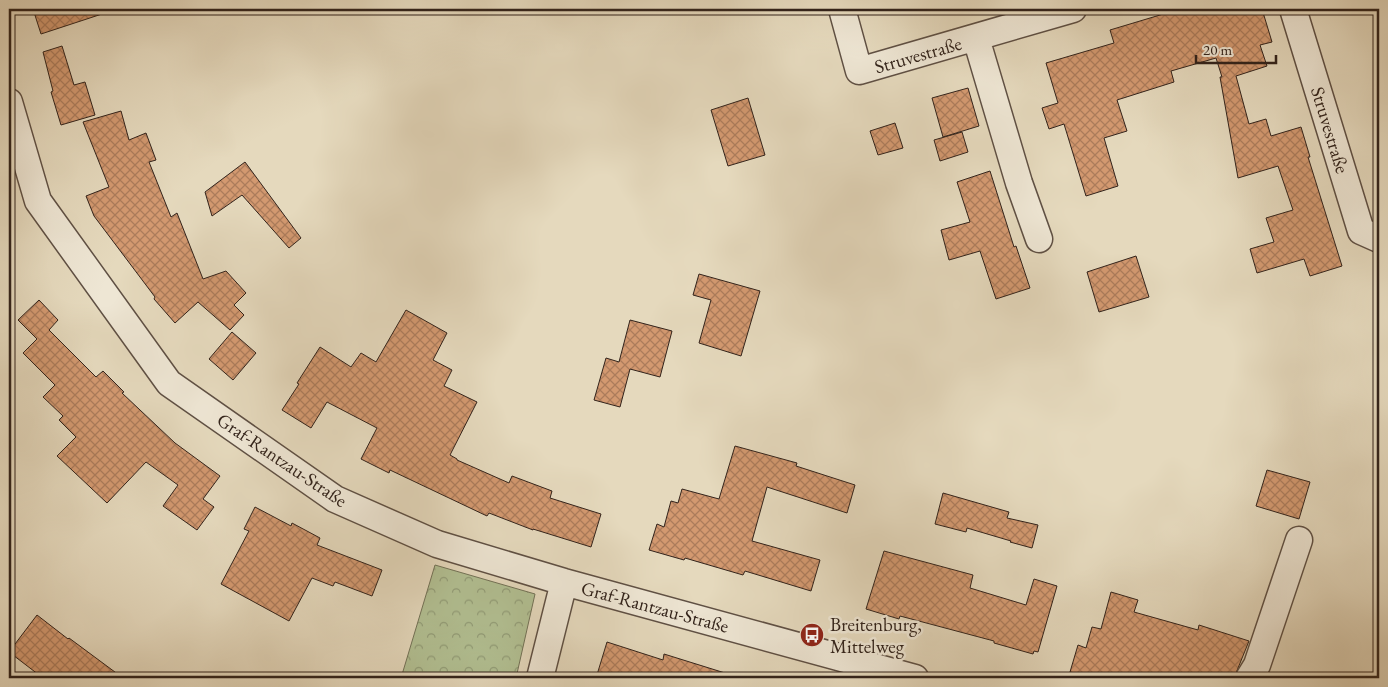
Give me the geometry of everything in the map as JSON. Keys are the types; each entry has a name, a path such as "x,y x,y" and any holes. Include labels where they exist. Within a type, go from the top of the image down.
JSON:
{"street":[{"name":"Struvestraße","path":"842,9 859,71 1073,9"},
{"name":"Struvestraße","path":"1293,9 1361,232 1379,239"},
{"name":"Struvestraße","path":"976,38 1019,183 1039,239"},
{"name":"Graf-Rantzau-Straße","path":"9,102 38,201 169,383 335,499 437,544 564,582 915,678"},
{"path":"1248,678 1257,665 1299,540"},
{"path":"540,678 564,582"}],"green space":[{"path":"435,565 535,594 516,678 401,678"}],"building":[{"path":"33,9 105,9 105,13 41,34"},
{"path":"1180,9 1262,9 1272,42 1260,45 1267,66 1236,76 1249,124 1266,119 1271,136 1301,127 1310,157 1308,157 1342,266 1310,276 1304,259 1257,273 1250,249 1274,242 1266,218 1293,210 1278,166 1238,178 1220,77 1222,77 1216,58 1171,71 1174,82 1117,100 1127,131 1104,138 1118,186 1086,196 1064,124 1049,129 1042,108 1058,103 1046,63 1114,43 1110,30"},
{"path":"62,46 74,85 85,82 95,115 61,125 51,92 53,91 43,52"},
{"path":"968,88 979,126 943,137 932,98"},
{"path":"748,98 765,155 728,166 711,110"},
{"path":"121,111 129,140 146,133 156,160 149,162 171,217 177,213 203,279 226,271 246,293 234,305 244,315 230,330 198,302 175,323 154,299 155,297 94,216 86,196 109,187 83,122"},
{"path":"895,123 903,148 878,155 870,131"},
{"path":"962,132 968,152 940,161 934,140"},
{"path":"245,162 301,238 289,248 242,195 212,216 205,192"},
{"path":"990,171 1014,247 1016,246 1030,288 996,299 980,251 949,260 941,230 970,222 957,182"},
{"path":"1136,256 1149,297 1099,312 1087,272"},
{"path":"699,274 760,291 741,356 699,343 711,300 693,295"},
{"path":"39,300 58,320 49,330 96,377 103,371 124,392 122,393 175,443 220,476 203,499 214,507 197,530 163,506 178,485 146,462 107,503 57,456 76,437 59,420 63,416 43,397 55,385 23,353 37,339 18,320"},
{"path":"406,310 447,333 433,360 452,370 444,386 477,402 450,455 457,460 509,483 512,476 552,491 550,498 601,514 591,547 533,530 489,513 487,516 390,470 389,473 361,459 377,428 327,402 311,428 282,410 320,347 351,367 361,353 376,362"},
{"path":"630,320 672,331 660,377 630,369 620,407 594,400 606,358 619,362"},
{"path":"232,332 256,353 233,380 209,359"},
{"path":"735,446 797,463 796,466 855,485 847,513 767,487 752,541 820,560 811,591 745,571 743,575 685,558 684,560 649,550 657,524 664,527 671,501 678,503 682,489 719,499"},
{"path":"1267,470 1310,482 1299,519 1256,506"},
{"path":"943,493 1009,512 1007,518 1038,525 1032,548 967,528 966,532 935,524"},
{"path":"255,507 291,526 292,523 320,538 317,545 382,570 372,596 335,582 333,586 312,578 289,621 221,584 249,531 244,529"},
{"path":"884,551 973,575 970,588 1026,605 1034,579 1057,586 1038,652 1034,651 1033,654 994,643 994,641 900,616 899,619 866,609"},
{"path":"1111,592 1138,600 1134,612 1198,630 1199,625 1249,641 1234,678 1090,678 1070,672 1078,645 1086,648 1092,627 1101,629"},
{"path":"37,615 123,678 43,678 9,652"},
{"path":"607,642 663,660 664,654 725,673 724,678 596,678"}],"place":[{"name":"Breitenburg, Mittelweg","path":"812,635"}]}
